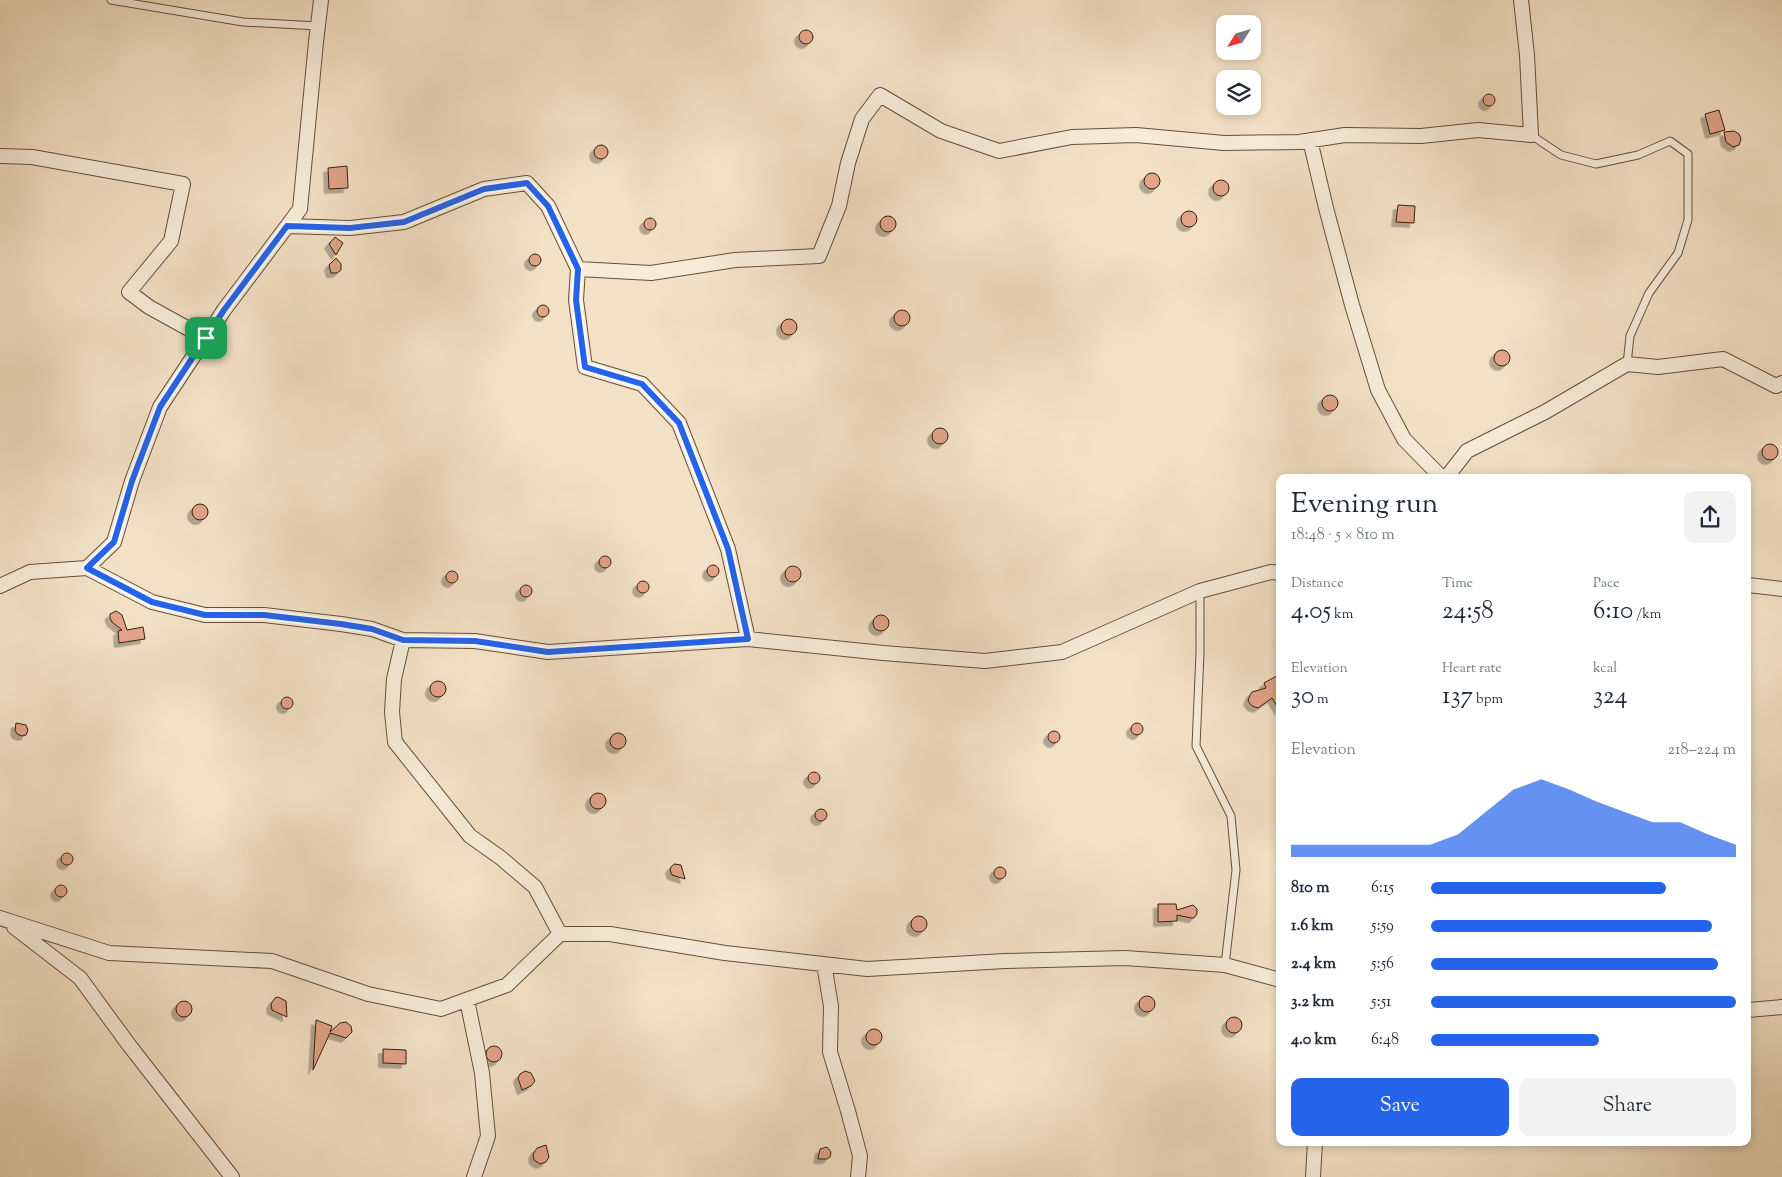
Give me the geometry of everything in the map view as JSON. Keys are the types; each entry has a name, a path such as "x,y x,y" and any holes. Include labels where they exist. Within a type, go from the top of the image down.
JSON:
{"street":[{"path":"87,568 114,542 132,481 160,407 224,310 300,209 321,0"},
{"path":"578,269 651,273 736,260 819,256 839,206 848,163 862,119 880,95 941,131 999,151 1072,137 1136,136 1224,143 1310,140 1346,136 1420,136 1478,130 1531,135 1527,55 1521,0"},
{"path":"1310,140 1346,286 1378,390 1404,439 1438,474"},
{"path":"0,156 32,157 183,184 171,241 129,292 149,307 206,338"},
{"path":"287,226 350,228 404,222 484,189 527,183 548,206 578,269 576,300 585,367 642,384 679,423 728,549 748,639"},
{"path":"1449,474 1467,451 1545,412 1627,364 1658,367 1724,359 1776,386 1782,383"},
{"path":"0,586 30,572 87,568 152,602 205,615 264,615 341,624 372,629 403,640 475,641 548,652 748,639 985,661 1062,652 1200,592 1271,572 1276,573"},
{"path":"1751,585 1782,589"},
{"path":"403,640 394,679 392,712 395,742 470,836 501,858 535,887 560,934"},
{"path":"3,919 109,952 272,961 368,994 441,1010 507,984 560,934 610,934 725,953 867,969 1005,960 1125,958 1225,965 1276,979"},
{"path":"3,919 80,978 129,1045 232,1177"},
{"path":"824,964 830,1006 830,1052 860,1156 858,1177"},
{"path":"468,1000 482,1073 488,1136 474,1177"},
{"path":"1751,1010 1782,1007"},
{"path":"1313,1177 1315,1146"}],"lane":[{"path":"111,0 244,22 318,26"},
{"path":"1531,135 1560,155 1596,164 1638,155 1670,141 1688,154 1688,220 1678,253 1649,293 1630,336 1627,364"},
{"path":"1200,592 1200,653 1196,746 1231,816 1236,870 1225,965"}],"building":[{"path":"806,30 811,32 813,37 811,42 806,44 801,42 799,37 801,32"},
{"path":"1491,94 1494,95 1494,105 1487,106 1484,105 1483,98 1484,95"},
{"path":"1719,110 1725,130 1710,134 1705,114"},
{"path":"1734,131 1739,134 1741,139 1739,145 1733,147 1726,142 1724,132"},
{"path":"601,145 606,147 608,152 606,157 601,159 596,157 594,152 596,147"},
{"path":"347,166 348,188 329,189 328,168"},
{"path":"1149,173 1155,173 1160,178 1158,187 1149,189 1144,184 1144,178"},
{"path":"1218,180 1224,180 1229,185 1227,194 1218,196 1213,191 1213,185"},
{"path":"1398,205 1415,206 1414,223 1396,222"},
{"path":"1186,211 1192,211 1197,216 1195,225 1186,227 1181,222 1181,216"},
{"path":"885,216 891,216 896,221 894,230 885,232 880,227 880,221"},
{"path":"652,218 655,219 655,229 648,230 645,229 644,222 645,219"},
{"path":"335,237 343,243 336,255 329,244"},
{"path":"537,254 540,255 540,265 533,266 530,265 529,258 530,255"},
{"path":"336,258 341,264 341,270 337,273 331,273 329,265"},
{"path":"545,305 548,306 548,316 541,317 538,316 537,309 538,306"},
{"path":"899,310 905,310 910,315 908,324 899,326 894,321 894,315"},
{"path":"786,319 792,319 797,324 795,333 786,335 781,330 781,324"},
{"path":"1499,350 1505,350 1510,355 1508,364 1499,366 1494,361 1494,355"},
{"path":"1327,395 1333,395 1338,400 1336,409 1327,411 1322,406 1322,400"},
{"path":"937,428 943,428 948,433 946,442 937,444 932,439 932,433"},
{"path":"1767,444 1773,444 1778,449 1776,458 1767,460 1762,455 1762,449"},
{"path":"197,504 203,504 208,509 206,518 197,520 192,515 192,509"},
{"path":"607,556 610,557 610,567 603,568 600,567 599,560 600,557"},
{"path":"715,565 718,566 718,576 711,577 708,576 707,569 708,566"},
{"path":"790,566 796,566 801,571 799,580 790,582 785,577 785,571"},
{"path":"454,571 457,572 457,582 450,583 447,582 446,575 447,572"},
{"path":"645,581 648,582 648,592 641,593 638,592 637,585 638,582"},
{"path":"528,585 531,586 531,596 524,597 521,596 520,589 521,586"},
{"path":"116,611 122,615 127,630 143,627 145,639 119,643 118,631 122,630 110,618 110,614"},
{"path":"878,615 884,615 889,620 887,629 878,631 873,626 873,620"},
{"path":"1276,676 1276,704 1272,698 1258,708 1252,706 1248,701 1250,695 1252,692 1266,688 1264,683"},
{"path":"435,681 441,681 446,686 444,695 435,697 430,692 430,686"},
{"path":"289,697 292,698 292,708 285,709 282,708 281,701 282,698"},
{"path":"16,723 26,725 28,730 26,735 17,734 15,730"},
{"path":"1139,723 1142,724 1142,734 1135,735 1132,734 1131,727 1132,724"},
{"path":"1056,731 1059,732 1059,742 1052,743 1049,742 1048,735 1049,732"},
{"path":"615,733 621,733 626,738 624,747 615,749 610,744 610,738"},
{"path":"816,772 819,773 819,783 812,784 809,783 808,776 809,773"},
{"path":"595,793 601,793 606,798 604,807 595,809 590,804 590,798"},
{"path":"823,809 826,810 826,820 819,821 816,820 815,813 816,810"},
{"path":"69,853 72,854 72,864 65,865 62,864 61,857 62,854"},
{"path":"674,864 681,865 685,879 672,875 670,870"},
{"path":"1002,867 1005,868 1005,878 998,879 995,878 994,871 995,868"},
{"path":"63,885 66,886 66,896 59,897 56,896 55,889 56,886"},
{"path":"1158,904 1176,904 1177,910 1193,905 1197,909 1197,914 1194,918 1177,915 1177,921 1158,922"},
{"path":"916,916 922,916 927,921 925,930 916,932 911,927 911,921"},
{"path":"1144,996 1150,996 1155,1001 1153,1010 1144,1012 1139,1007 1139,1001"},
{"path":"278,997 286,1001 287,1017 272,1010 271,1004"},
{"path":"181,1001 187,1001 192,1006 190,1015 181,1017 176,1012 176,1006"},
{"path":"1231,1017 1237,1017 1242,1022 1240,1031 1231,1033 1226,1028 1226,1022"},
{"path":"316,1020 332,1026 330,1032 340,1023 346,1022 351,1026 352,1032 346,1038 330,1033 313,1070"},
{"path":"871,1029 877,1029 882,1034 880,1043 871,1045 866,1040 866,1034"},
{"path":"494,1046 500,1048 502,1054 500,1060 494,1062 488,1060 486,1054 488,1048"},
{"path":"383,1049 406,1050 406,1064 383,1063"},
{"path":"525,1071 531,1073 535,1081 531,1086 522,1090 518,1078"},
{"path":"546,1145 549,1157 546,1162 540,1164 534,1160 533,1154 537,1148"},
{"path":"827,1147 831,1152 830,1157 818,1159 820,1149"}],"route":[{"path":"527,183 548,206 578,269 576,300 585,367 642,384 679,423 728,549 748,639 548,652 475,641 403,640 372,629 341,624 264,615 205,615 152,602 87,568 114,542 132,481 160,407 206,338 224,310 287,226 350,228 404,222 484,189 527,183"}]}
